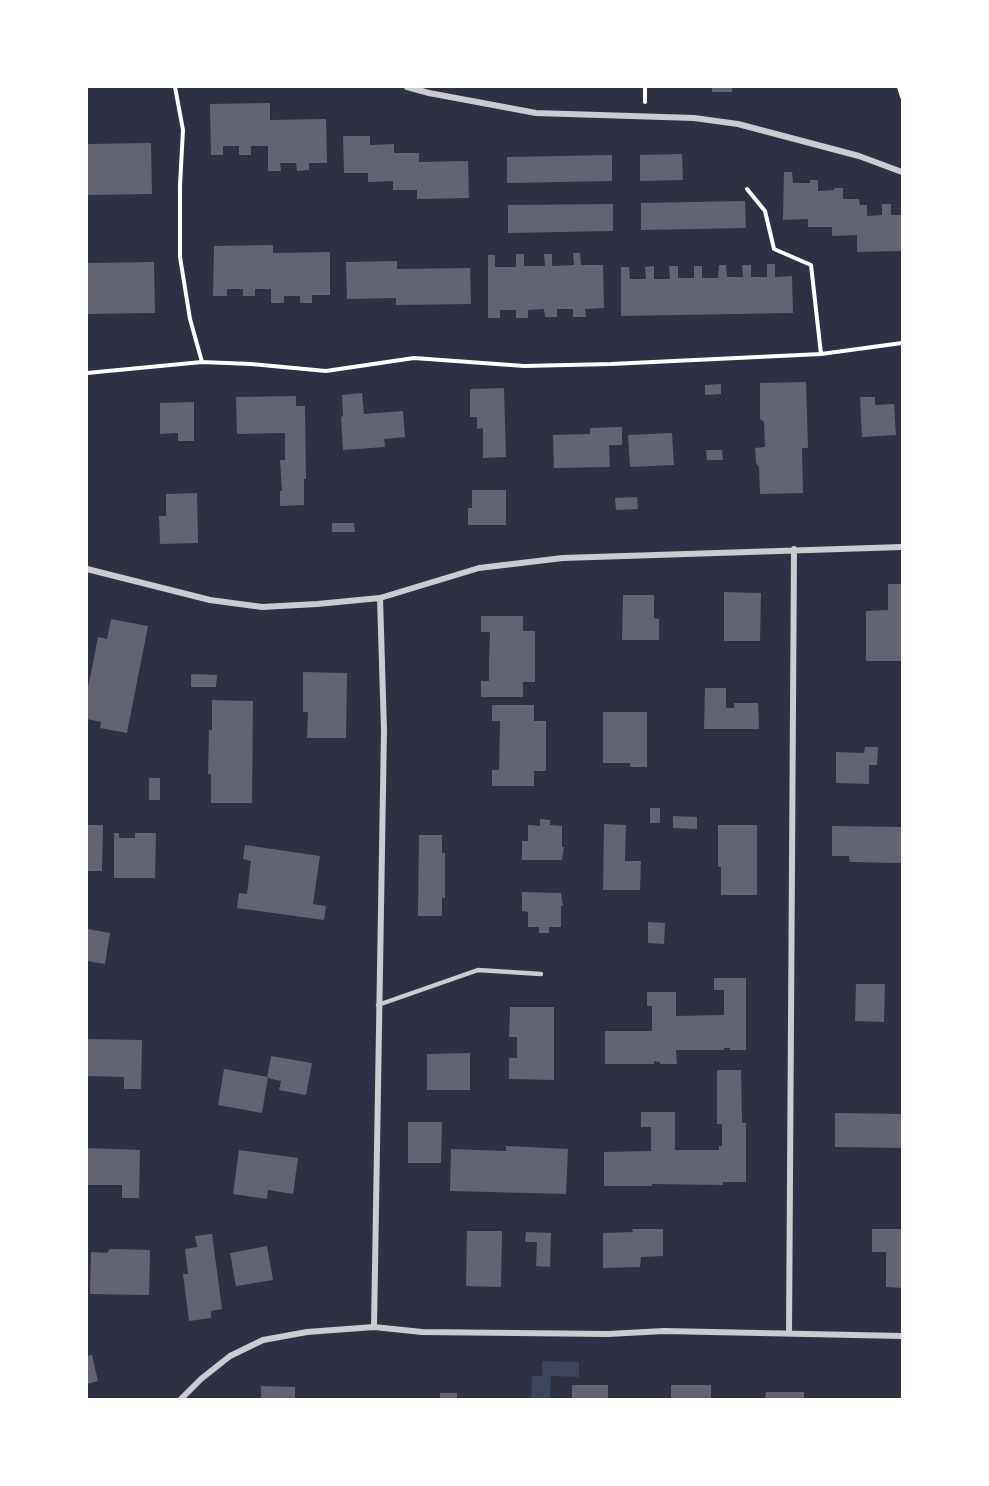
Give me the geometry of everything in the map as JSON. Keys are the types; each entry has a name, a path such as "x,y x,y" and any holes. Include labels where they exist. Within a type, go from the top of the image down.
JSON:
{"street":[{"path":"407,87 536,113 694,118 738,124 859,156 902,172"},
{"path":"87,569 210,600 251,606 317,604 380,598 479,568 552,559 902,547"},
{"path":"789,1333 794,549"},
{"path":"374,1327 384,730 380,598"},
{"path":"181,1399 201,1379 230,1356 263,1340 307,1332 374,1327 422,1332 608,1334 664,1330 902,1336"}],"lane":[{"path":"378,1005 478,970 541,974"}],"path":[{"path":"176,87 183,130 180,257 190,319 202,362"},
{"path":"899,87 902,97"},
{"path":"747,189 765,211 774,249 811,266 821,354"},
{"path":"87,373 202,362 326,370 414,358 524,366 821,354 902,343"}],"shaded area":[{"path":"542,1361 579,1362 579,1377 551,1376 550,1399 531,1399 532,1376 542,1376"}],"building":[{"path":"712,87 732,87 732,92 712,92"},
{"path":"270,103 270,120 326,119 327,163 309,163 309,170 297,171 296,163 280,163 281,171 268,171 268,146 251,146 251,155 239,155 239,146 223,146 223,155 211,155 210,104"},
{"path":"343,136 370,136 370,145 394,144 394,153 419,153 419,162 468,161 469,198 417,199 417,190 393,190 393,181 368,182 368,173 344,173"},
{"path":"151,143 152,194 87,195 87,144"},
{"path":"682,154 683,180 640,181 640,155"},
{"path":"612,155 612,181 507,183 507,157"},
{"path":"784,172 792,172 793,183 810,183 810,180 818,180 818,191 843,188 843,199 859,199 860,205 867,205 867,216 882,215 882,204 891,204 891,215 902,215 902,251 857,252 857,235 832,236 832,227 808,227 808,219 783,220"},
{"path":"745,201 746,228 641,230 641,203"},
{"path":"613,204 613,231 508,233 508,205"},
{"path":"273,245 273,253 330,252 330,295 312,295 312,303 300,303 300,296 284,296 284,303 271,303 271,289 255,289 255,296 243,296 243,289 227,289 227,296 213,296 214,246"},
{"path":"573,253 580,253 581,265 603,265 604,308 585,309 586,317 573,317 573,309 557,309 557,317 545,317 544,309 528,310 528,318 516,318 516,310 500,310 500,318 488,318 488,255 495,255 495,267 516,267 516,254 524,254 524,266 545,266 544,254 552,254 552,266 574,265"},
{"path":"397,261 397,269 470,268 471,304 396,305 396,298 347,299 346,262"},
{"path":"154,262 155,313 87,314 87,263"},
{"path":"767,264 775,264 775,277 792,276 793,313 621,316 621,267 629,267 630,279 646,279 645,267 654,266 654,279 670,279 669,266 678,266 678,278 694,278 694,266 702,266 702,278 718,278 719,265 726,265 727,277 743,277 742,265 751,265 751,277 767,277"},
{"path":"806,382 808,448 802,448 803,493 760,494 759,467 756,463 755,448 765,447 764,422 760,419 760,383"},
{"path":"721,384 721,394 705,395 705,385"},
{"path":"504,388 506,457 483,458 483,428 477,429 477,417 470,417 470,389"},
{"path":"362,393 364,414 403,411 405,437 384,439 385,447 343,450 342,395"},
{"path":"296,396 296,406 305,406 304,505 280,506 280,491 282,491 280,460 285,460 285,433 237,434 236,397"},
{"path":"860,397 875,397 875,405 894,404 896,435 862,437"},
{"path":"194,402 194,441 178,441 178,433 160,434 160,403"},
{"path":"622,427 622,445 609,445 610,467 554,468 553,435 590,434 590,428"},
{"path":"672,433 674,465 630,467 628,435"},
{"path":"706,450 722,450 723,460 707,460"},
{"path":"472,490 506,490 506,525 468,525 468,508 472,508"},
{"path":"197,493 198,543 160,544 159,516 166,516 166,494"},
{"path":"637,497 638,509 616,510 615,498"},
{"path":"332,523 354,523 355,532 332,532"},
{"path":"888,584 902,584 902,661 866,661 866,611 888,610"},
{"path":"724,592 761,593 760,641 724,641"},
{"path":"623,595 654,595 654,618 659,619 659,640 622,640"},
{"path":"481,616 523,616 523,631 535,631 535,682 523,682 523,697 481,697 481,681 489,681 490,632 481,632"},
{"path":"111,619 148,626 127,733 100,728 101,722 87,719 87,693 98,637 107,639"},
{"path":"303,672 347,673 346,738 307,738 308,712 303,712"},
{"path":"191,674 217,675 216,687 191,687"},
{"path":"705,688 726,688 726,708 734,708 734,703 758,703 759,729 704,729"},
{"path":"212,700 253,701 252,803 211,803 211,774 208,774"},
{"path":"492,705 534,705 534,721 546,721 546,771 534,771 534,786 492,786 492,770 499,770 500,721 492,721"},
{"path":"603,712 647,712 647,767 630,767 630,763 603,763"},
{"path":"865,747 878,747 877,765 869,765 869,784 836,783 836,752 864,753"},
{"path":"149,778 160,778 160,800 149,800"},
{"path":"650,808 660,808 660,823 650,823"},
{"path":"673,816 697,817 697,829 673,828"},
{"path":"540,819 550,820 550,825 562,826 562,847 564,847 562,860 522,860 522,841 528,841 528,825 540,826"},
{"path":"604,824 626,825 625,861 641,861 640,890 603,890"},
{"path":"87,825 103,825 102,871 87,871"},
{"path":"718,825 757,825 757,895 721,895"},
{"path":"832,826 902,827 902,863 850,862 849,856 832,856"},
{"path":"114,833 119,833 119,838 135,838 135,833 156,833 155,878 114,878"},
{"path":"419,835 442,835 442,853 445,853 445,898 442,897 442,916 418,916"},
{"path":"245,845 320,856 313,904 326,906 324,920 237,908 239,893 247,894 251,861 243,859"},
{"path":"522,892 561,893 563,906 561,906 561,927 549,927 549,933 539,933 539,927 528,927 528,912 522,911"},
{"path":"648,922 665,923 664,944 648,943"},
{"path":"87,929 110,933 105,964 87,961"},
{"path":"714,978 746,978 746,1050 724,1048 724,1050 676,1050 677,1064 660,1064 654,1061 654,1064 605,1064 605,1031 652,1031 652,1006 647,1006 647,992 676,992 676,1016 724,1015 724,990 714,990"},
{"path":"856,984 885,984 884,1022 855,1021"},
{"path":"510,1007 554,1007 554,1080 509,1079 509,1058 517,1058 517,1037 509,1037"},
{"path":"87,1039 142,1040 141,1089 124,1089 124,1077 87,1076"},
{"path":"470,1053 470,1090 427,1090 427,1054"},
{"path":"271,1056 312,1063 306,1095 279,1090 281,1081 267,1078"},
{"path":"224,1069 268,1077 262,1113 218,1105"},
{"path":"717,1070 741,1070 742,1123 746,1123 746,1182 723,1182 723,1185 604,1186 604,1152 651,1151 651,1127 641,1127 641,1112 675,1112 675,1150 719,1150 719,1146 722,1146 722,1124 717,1124"},
{"path":"835,1113 902,1114 902,1148 835,1147"},
{"path":"408,1122 442,1122 441,1163 408,1163"},
{"path":"506,1146 568,1149 566,1194 450,1191 451,1149 506,1151"},
{"path":"87,1148 140,1150 139,1198 122,1198 122,1185 87,1185"},
{"path":"239,1150 298,1158 293,1194 268,1190 267,1199 233,1194"},
{"path":"632,1229 663,1229 663,1256 641,1257 640,1267 603,1268 603,1233 633,1232"},
{"path":"872,1229 902,1229 902,1288 886,1287 886,1252 872,1252"},
{"path":"467,1231 502,1231 501,1287 466,1286"},
{"path":"526,1232 551,1233 550,1267 536,1266 537,1242 525,1242"},
{"path":"212,1234 222,1309 211,1311 211,1318 189,1321 183,1274 188,1274 185,1249 197,1247 195,1236"},
{"path":"267,1246 273,1280 236,1286 230,1253"},
{"path":"110,1249 150,1250 149,1295 90,1294 91,1252 107,1253"},
{"path":"92,1355 98,1381 87,1384 87,1356"},
{"path":"572,1385 608,1385 608,1399 572,1399"},
{"path":"671,1385 711,1385 711,1399 671,1399"},
{"path":"261,1386 295,1387 295,1399 261,1399"},
{"path":"766,1392 804,1392 804,1399 765,1399"},
{"path":"440,1393 457,1393 457,1399 440,1399"}]}
